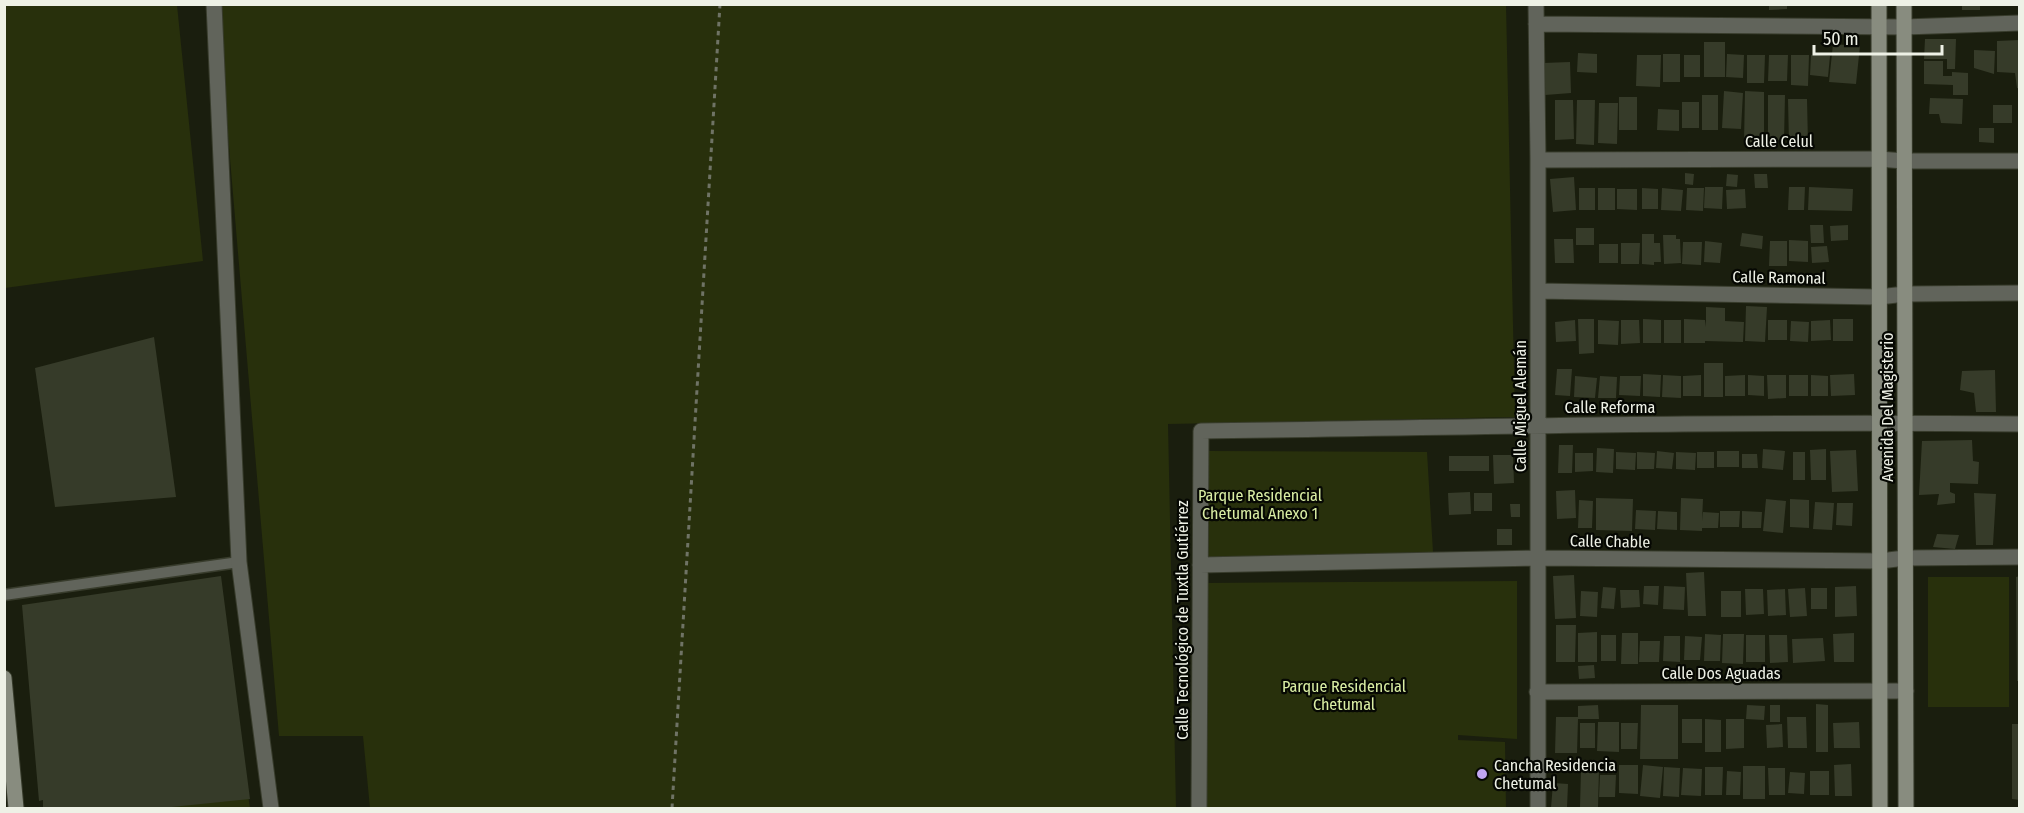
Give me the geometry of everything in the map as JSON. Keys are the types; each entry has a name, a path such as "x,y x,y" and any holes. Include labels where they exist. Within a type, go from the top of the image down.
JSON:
{"street":[{"path":"214,4 239,562 271,808"},
{"name":"Calle Miguel Alemán","path":"1536,4 1538,808"},
{"name":"Avenida Del Magisterio","path":"1879,4 1880,808"},
{"name":"Avenida Del Magisterio","path":"1904,4 1906,808"},
{"path":"1536,24 1904,27 2019,23"},
{"name":"Calle Celul","path":"1538,160 2019,161"},
{"name":"Calle Ramonal","path":"1538,291 1879,297 1905,294 2019,293"},
{"name":"Calle Reforma","path":"1201,431 1905,422 2019,424"},
{"name":"Calle Tecnológico de Tuxtla Gutiérrez","path":"1199,808 1201,431"},
{"name":"Calle Chable","path":"1200,565 1539,558 1880,561 1905,558 2019,557"},
{"path":"4,678 16,808"},
{"name":"Calle Dos Aguadas","path":"1537,692 1906,691"}],"lane":[{"path":"4,595 239,562"}],"path":[{"path":"672,808 720,4"}],"green space":[{"path":"4,5 177,5 203,261 5,288"},
{"path":"217,5 1506,5 1515,417 1168,424 1176,808 370,808 363,736 279,736"},
{"name":"Parque Residencial Chetumal Anexo 1","path":"1206,451 1427,452 1433,552 1205,558"},
{"path":"1928,577 2009,577 2009,707 1928,707"},
{"name":"Parque Residencial Chetumal","path":"1517,581 1517,739 1458,735 1458,740 1505,742 1506,807 1202,808 1207,583"},
{"path":"248,795 250,808 155,808"}],"building":[{"path":"1769,4 1787,4 1787,9 1769,10"},
{"path":"1962,4 1980,4 1980,10 1962,10"},
{"path":"1925,39 1956,39 1955,69 1947,69 1947,59 1924,59"},
{"path":"2020,40 2020,89 2017,88 2015,73 1997,72 1997,41"},
{"path":"1704,42 1725,42 1725,77 1704,77"},
{"path":"1833,44 1860,46 1856,84 1829,82"},
{"path":"1974,50 1995,51 1994,74 1974,68"},
{"path":"1578,53 1597,54 1597,73 1577,72"},
{"path":"1663,54 1680,54 1680,82 1663,82"},
{"path":"1727,54 1744,55 1743,78 1726,77"},
{"path":"1637,55 1661,55 1660,87 1636,86"},
{"path":"1684,55 1700,55 1700,77 1684,77"},
{"path":"1747,55 1765,55 1764,83 1747,83"},
{"path":"1769,55 1788,55 1787,81 1768,81"},
{"path":"1791,55 1809,55 1808,86 1791,85"},
{"path":"1811,55 1830,56 1828,77 1810,75"},
{"path":"1924,61 1943,61 1943,76 1952,76 1952,72 1968,73 1968,95 1953,95 1953,85 1924,84"},
{"path":"1570,62 1571,93 1545,95 1543,63"},
{"path":"1724,91 1743,93 1741,129 1722,128"},
{"path":"1745,91 1764,92 1764,142 1744,142"},
{"path":"1702,95 1718,95 1718,130 1702,130"},
{"path":"1768,95 1785,95 1784,140 1768,140"},
{"path":"1619,97 1637,97 1637,130 1619,130"},
{"path":"1930,98 1963,99 1962,124 1941,123 1939,114 1929,114"},
{"path":"1788,99 1807,99 1808,144 1789,144"},
{"path":"1555,100 1573,100 1574,139 1555,140"},
{"path":"1577,100 1595,100 1594,145 1576,144"},
{"path":"1682,102 1699,102 1699,128 1682,128"},
{"path":"1599,103 1618,103 1617,144 1598,143"},
{"path":"1993,105 2012,105 2012,123 1993,123"},
{"path":"1658,109 1679,110 1679,131 1657,130"},
{"path":"1979,128 1994,128 1994,143 1979,142"},
{"path":"1685,173 1694,174 1693,185 1685,184"},
{"path":"1727,174 1738,175 1737,187 1726,186"},
{"path":"1754,174 1767,174 1768,188 1755,188"},
{"path":"1574,177 1576,210 1553,212 1550,179"},
{"path":"1705,187 1723,187 1722,209 1704,208"},
{"path":"1789,187 1805,187 1804,210 1788,210"},
{"path":"1809,187 1853,189 1852,211 1808,210"},
{"path":"1579,188 1595,188 1595,210 1579,210"},
{"path":"1598,188 1615,188 1615,210 1598,210"},
{"path":"1642,188 1658,189 1658,209 1642,209"},
{"path":"1662,188 1683,190 1681,211 1661,210"},
{"path":"1687,188 1704,188 1703,211 1686,210"},
{"path":"1617,189 1637,189 1637,210 1617,209"},
{"path":"1745,189 1746,208 1727,209 1726,190"},
{"path":"1810,225 1823,225 1824,243 1811,243"},
{"path":"1848,225 1848,240 1831,241 1830,226"},
{"path":"1576,228 1594,228 1594,245 1576,245"},
{"path":"1742,233 1763,236 1762,249 1740,246"},
{"path":"1642,234 1654,234 1654,243 1660,243 1661,262 1654,262 1654,265 1642,264"},
{"path":"1663,235 1676,235 1676,239 1680,239 1681,263 1664,264"},
{"path":"1554,239 1573,239 1574,263 1555,263"},
{"path":"1789,240 1808,241 1808,262 1789,261"},
{"path":"1705,241 1722,243 1720,263 1704,262"},
{"path":"1770,241 1787,241 1787,266 1769,266"},
{"path":"1683,242 1702,242 1701,265 1682,264"},
{"path":"1621,243 1640,243 1639,264 1621,264"},
{"path":"1599,244 1618,244 1618,263 1599,263"},
{"path":"1827,246 1829,262 1812,263 1811,247"},
{"path":"1746,306 1767,307 1765,342 1745,341"},
{"path":"1706,307 1725,308 1725,321 1744,322 1743,342 1684,343 1684,319 1705,320 1706,327"},
{"path":"1578,319 1594,319 1594,353 1579,354"},
{"path":"1643,319 1661,320 1661,343 1643,343"},
{"path":"1833,319 1853,319 1853,341 1833,341"},
{"path":"1575,320 1576,341 1556,342 1555,322"},
{"path":"1598,320 1619,321 1618,345 1598,344"},
{"path":"1621,320 1639,320 1640,343 1621,344"},
{"path":"1664,320 1681,320 1681,343 1664,343"},
{"path":"1768,320 1787,320 1787,340 1768,340"},
{"path":"1830,320 1831,340 1811,341 1811,321"},
{"path":"1791,321 1809,322 1808,342 1790,341"},
{"path":"154,337 176,497 55,507 35,368"},
{"path":"1704,363 1723,363 1723,397 1704,397"},
{"path":"1557,369 1572,369 1570,396 1555,395"},
{"path":"1995,370 1996,412 1976,412 1974,393 1960,390 1962,371"},
{"path":"1643,374 1661,375 1660,397 1643,396"},
{"path":"1854,374 1855,395 1831,396 1830,375"},
{"path":"1663,375 1681,376 1681,398 1662,397"},
{"path":"1701,375 1701,396 1683,396 1683,376"},
{"path":"1745,375 1745,396 1725,396 1725,376"},
{"path":"1748,375 1764,376 1764,396 1748,395"},
{"path":"1767,375 1786,375 1786,398 1768,399"},
{"path":"1789,375 1808,375 1808,396 1789,396"},
{"path":"1811,375 1828,376 1828,396 1811,396"},
{"path":"1575,376 1597,378 1595,398 1574,397"},
{"path":"1600,376 1617,377 1616,398 1598,398"},
{"path":"1620,376 1641,376 1640,396 1619,395"},
{"path":"1972,440 1973,461 1979,462 1978,484 1950,483 1950,492 1955,494 1955,503 1937,505 1939,494 1919,495 1922,441"},
{"path":"1559,445 1573,445 1572,473 1558,473"},
{"path":"1597,448 1614,449 1613,473 1596,472"},
{"path":"1763,449 1785,451 1783,470 1762,468"},
{"path":"1826,449 1826,480 1811,480 1810,450"},
{"path":"1856,450 1858,491 1832,492 1830,451"},
{"path":"1657,451 1674,453 1672,469 1656,468"},
{"path":"1717,451 1739,451 1739,467 1717,467"},
{"path":"1616,452 1636,453 1635,470 1616,469"},
{"path":"1637,452 1655,453 1654,469 1637,469"},
{"path":"1676,452 1696,453 1695,470 1676,469"},
{"path":"1697,452 1714,452 1714,468 1697,468"},
{"path":"1793,452 1805,452 1805,480 1793,480"},
{"path":"1575,453 1593,453 1593,471 1575,472"},
{"path":"1742,454 1757,454 1758,468 1742,468"},
{"path":"1493,455 1513,455 1514,483 1494,484"},
{"path":"1449,456 1489,456 1489,471 1449,471"},
{"path":"1575,490 1576,518 1557,519 1556,491"},
{"path":"1470,492 1471,514 1449,515 1448,493"},
{"path":"1474,493 1492,493 1492,511 1474,511"},
{"path":"1974,493 1996,494 1993,545 1976,545"},
{"path":"1596,498 1633,499 1632,531 1596,530"},
{"path":"1681,498 1703,499 1702,521 1703,512 1719,513 1718,528 1702,528 1702,531 1680,530"},
{"path":"1766,499 1786,501 1783,533 1763,531"},
{"path":"1790,499 1809,500 1809,528 1790,527"},
{"path":"1579,500 1593,501 1592,528 1578,528"},
{"path":"1815,502 1834,503 1832,530 1813,529"},
{"path":"1837,503 1853,503 1852,526 1836,525"},
{"path":"1510,504 1520,504 1520,517 1511,517"},
{"path":"1636,510 1656,511 1655,530 1635,529"},
{"path":"1658,511 1677,512 1677,530 1657,529"},
{"path":"1720,511 1740,511 1739,527 1720,527"},
{"path":"1742,511 1762,512 1761,528 1742,528"},
{"path":"1497,529 1512,529 1512,545 1497,545"},
{"path":"1937,534 1959,535 1955,549 1933,547"},
{"path":"1704,572 1706,616 1688,616 1686,573"},
{"path":"1574,575 1576,618 1555,619 1553,576"},
{"path":"221,576 250,799 162,808 43,808 43,800 39,801 22,605"},
{"path":"2020,576 2020,681 2017,681 2016,577"},
{"path":"1644,586 1659,586 1658,605 1643,604"},
{"path":"1664,586 1685,587 1684,610 1663,609"},
{"path":"1856,586 1857,616 1835,617 1835,587"},
{"path":"1603,587 1616,588 1614,609 1601,608"},
{"path":"1805,588 1807,616 1790,617 1788,589"},
{"path":"1811,588 1827,588 1827,609 1811,609"},
{"path":"1745,589 1763,589 1764,614 1746,615"},
{"path":"1785,589 1786,615 1768,616 1767,590"},
{"path":"1620,590 1639,590 1640,607 1621,608"},
{"path":"1581,591 1598,592 1597,617 1580,616"},
{"path":"1721,591 1741,591 1741,617 1721,617"},
{"path":"1556,625 1576,625 1575,662 1556,662"},
{"path":"1597,632 1597,662 1578,662 1578,633"},
{"path":"1622,633 1638,633 1638,664 1621,664"},
{"path":"1854,633 1854,662 1834,662 1833,634"},
{"path":"1705,634 1721,635 1720,661 1704,661"},
{"path":"1723,634 1744,634 1743,664 1722,663"},
{"path":"1601,635 1616,635 1616,661 1601,661"},
{"path":"1746,635 1765,635 1765,662 1746,662"},
{"path":"1769,635 1787,635 1788,662 1770,663"},
{"path":"1664,636 1680,636 1680,662 1663,661"},
{"path":"1685,636 1702,637 1700,660 1684,660"},
{"path":"1823,638 1825,661 1793,663 1792,639"},
{"path":"1640,641 1660,641 1659,662 1639,662"},
{"path":"1594,665 1595,678 1579,679 1578,666"},
{"path":"1816,704 1828,705 1828,752 1816,752"},
{"path":"1598,705 1599,719 1578,719 1577,753 1555,753 1556,717 1578,717 1578,706"},
{"path":"1641,705 1678,705 1678,759 1640,759"},
{"path":"1747,705 1765,706 1764,720 1746,719"},
{"path":"1770,705 1780,705 1780,722 1770,722"},
{"path":"1787,717 1806,717 1807,748 1788,748"},
{"path":"1682,719 1702,719 1702,743 1682,743"},
{"path":"1705,719 1721,720 1721,752 1705,752"},
{"path":"1726,719 1744,719 1744,748 1726,749"},
{"path":"1598,722 1619,722 1619,752 1597,751"},
{"path":"1859,722 1860,748 1834,748 1833,723"},
{"path":"1580,723 1595,723 1595,748 1580,748"},
{"path":"1621,723 1638,723 1637,749 1621,749"},
{"path":"1782,724 1783,747 1767,748 1766,725"},
{"path":"2012,724 2020,724 2020,800 2012,799"},
{"path":"1851,764 1852,796 1835,796 1834,765"},
{"path":"1619,765 1638,765 1638,794 1619,793"},
{"path":"1643,765 1663,767 1660,798 1640,796"},
{"path":"1743,766 1765,766 1765,799 1743,799"},
{"path":"1664,767 1680,768 1679,797 1663,796"},
{"path":"1705,767 1723,767 1722,795 1705,795"},
{"path":"1683,768 1702,769 1701,796 1681,795"},
{"path":"1768,768 1785,768 1785,795 1769,795"},
{"path":"1581,770 1599,770 1598,807 1580,807"},
{"path":"1727,771 1741,772 1740,795 1726,795"},
{"path":"1810,771 1829,771 1829,795 1810,795"},
{"path":"1790,772 1805,773 1804,794 1788,793"},
{"path":"1600,775 1616,775 1615,797 1599,797"},
{"path":"1553,783 1568,784 1567,808 1551,808"}],"place":[{"name":"Cancha Residencia Chetumal","path":"1482,774"}]}
